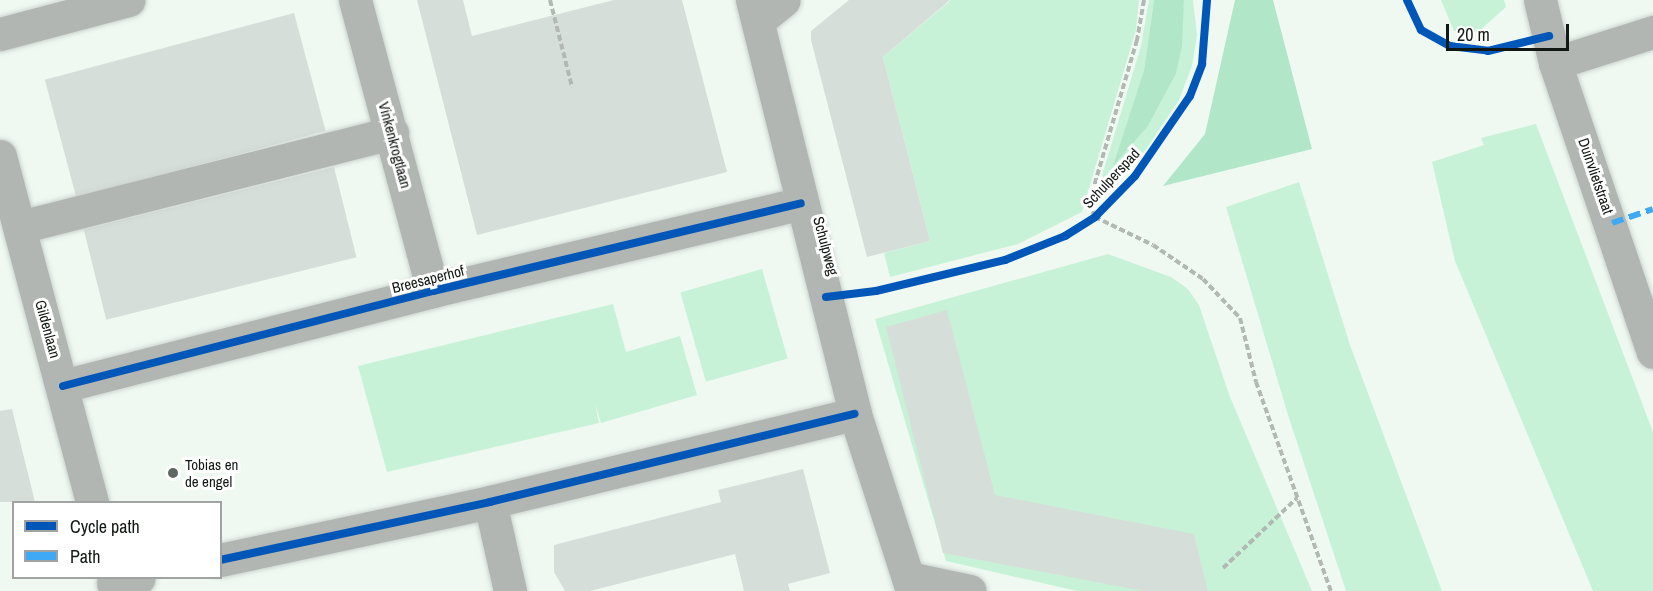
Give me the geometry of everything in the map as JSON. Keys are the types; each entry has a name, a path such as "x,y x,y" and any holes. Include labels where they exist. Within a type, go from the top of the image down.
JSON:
{"street":[{"path":"0,34 129,0"},
{"name":"Vinkenkrogtlaan","path":"355,0 433,291"},
{"name":"Schulpweg","path":"784,0 755,11 855,414 910,585 969,591"},
{"name":"Duinvlietstraat","path":"1540,0 1556,63 1653,352"},
{"path":"1556,63 1653,32"},
{"path":"20,227 392,133"},
{"name":"Gildenlaan","path":"0,156 92,501"},
{"name":"Breesaperhof","path":"63,386 433,291 801,203"},
{"path":"222,560 490,502 855,414"},
{"path":"490,502 510,591"}],"path":[{"path":"550,0 572,87"},
{"path":"1144,0 1137,40 1089,203 1095,217 1153,244 1203,279 1240,318 1256,382 1331,591"},
{"path":"1223,568 1297,498"}],"green space":[{"path":"951,0 1139,0 1136,30 1082,212 1018,244 890,277 884,253 930,241 883,57"},
{"path":"1149,0 1154,0 1144,70 1114,164 1148,126 1176,74 1184,0 1193,0 1197,35 1192,66 1179,100 1147,148 1123,177 1094,202 1141,46"},
{"path":"1154,0 1184,0 1182,46 1176,74 1148,126 1113,166 1144,70"},
{"path":"1235,0 1273,0 1312,149 1163,186 1205,134"},
{"path":"1441,0 1504,0 1506,7 1478,32 1454,31"},
{"path":"1536,124 1653,432 1653,591 1593,591 1455,261 1432,162 1484,145 1481,138"},
{"path":"1299,182 1350,345 1442,591 1346,591 1288,415 1226,207"},
{"path":"1108,254 1171,277 1188,289 1199,305 1230,397 1312,591 1077,591 946,561 875,319"},
{"path":"762,269 788,358 706,382 680,292"},
{"path":"613,304 626,352 680,336 697,395 601,423 595,404 599,423 387,472 358,366"}],"building":[{"path":"417,0 463,0 472,36 614,0 682,0 727,172 477,235"},
{"path":"849,0 950,0 883,57 930,241 867,257 811,40 811,31"},
{"path":"294,13 326,131 76,198 45,80"},
{"path":"334,167 356,257 106,320 84,229"},
{"path":"947,310 995,495 1194,534 1208,591 1143,591 943,553 886,327"},
{"path":"12,409 35,501 0,502 0,411"},
{"path":"803,469 830,573 788,584 790,591 744,591 735,554 590,591 565,591 554,572 554,545 721,502 718,490"}],"marked path":[{"path":"1612,223 1653,209"}],"cycle path":[{"name":"Schulperspad","path":"826,297 876,291 1005,260 1065,236 1095,217 1135,176 1190,96 1202,64 1207,0"},
{"path":"1407,0 1421,30 1450,46 1488,51 1549,36"},
{"path":"63,386 433,291 801,203"},
{"path":"222,560 490,502 855,414"}],"place":[{"name":"Tobias en de engel","path":"173,473"}]}
